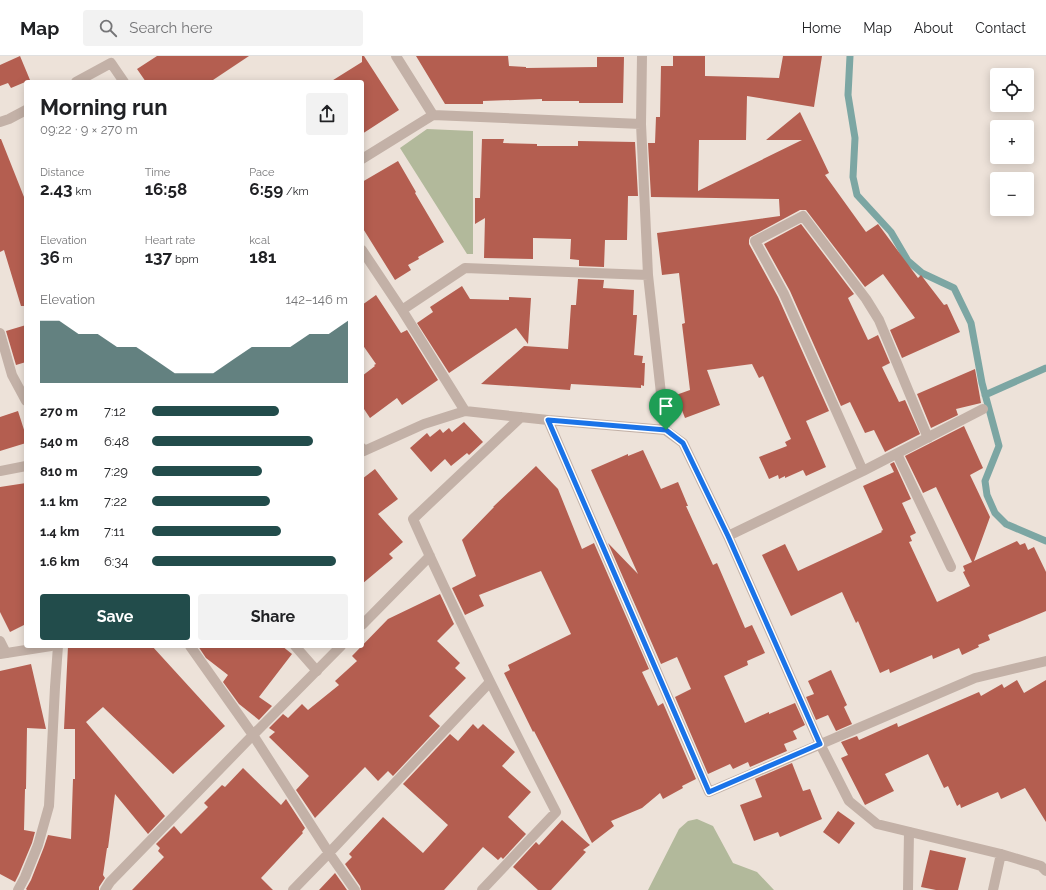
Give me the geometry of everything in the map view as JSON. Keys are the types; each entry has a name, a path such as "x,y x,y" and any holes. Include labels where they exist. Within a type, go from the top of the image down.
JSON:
{"street":[{"path":"396,56 433,115"},
{"path":"642,56 641,124 648,275 666,430"},
{"path":"80,80 111,63 123,80"},
{"path":"0,122 24,111"},
{"path":"364,158 433,115 641,124"},
{"path":"863,472 784,294 755,241 802,216 866,299 879,320 928,438"},
{"path":"364,253 402,310 465,411"},
{"path":"402,310 465,268 648,275"},
{"path":"0,332 12,375 24,397"},
{"path":"728,536 863,472 983,409"},
{"path":"364,451 424,424 465,411 666,430 683,443 728,536 820,744 849,801 877,824 1001,854 1041,866 1046,871"},
{"path":"482,890 556,812 490,682 413,518 522,417"},
{"path":"548,420 709,792 975,678 1046,661"},
{"path":"897,454 951,567"},
{"path":"0,471 24,466"},
{"path":"364,623 430,556"},
{"path":"0,641 3,653 37,648"},
{"path":"18,890 38,845 49,806 58,648"},
{"path":"191,648 253,735 355,890"},
{"path":"297,648 317,671"},
{"path":"106,890 110,882 339,648"},
{"path":"293,890 330,853 490,682"},
{"path":"908,890 909,832"},
{"path":"994,890 1001,854"}],"green space":[{"path":"427,129 473,131 473,254 467,254 400,148"},
{"path":"697,819 713,826 733,863 757,872 774,890 648,890 679,829 688,821"}],"building":[{"path":"20,56 30,80 24,80 24,83 11,88 8,83 0,86 0,65"},
{"path":"157,56 249,56 213,80 145,80 137,69"},
{"path":"362,56 364,56 399,110 364,133 364,80 333,80 362,62"},
{"path":"416,56 508,56 509,66 526,68 597,67 597,57 624,57 623,103 579,103 579,101 542,101 542,99 483,101 483,104 445,104"},
{"path":"673,56 705,56 705,76 779,78 783,56 822,56 814,107 747,96 746,140 699,140 698,191 802,140 766,140 800,112 829,173 825,175 866,232 878,224 918,278 921,275 944,305 947,304 960,332 902,358 890,330 915,318 883,274 865,287 806,210 800,210 750,237 749,244 778,297 829,411 806,421 826,467 806,476 803,470 785,478 785,476 779,479 778,475 769,479 759,457 787,446 785,442 791,439 763,376 759,378 752,364 707,370 720,405 685,418 676,395 690,390 682,324 685,323 679,273 662,275 657,233 780,216 779,199 651,197 648,143 655,143 656,117 660,117 661,66 673,66"},
{"path":"1,139 24,197 24,306 21,306 4,250 0,252"},
{"path":"482,139 504,139 503,143 537,144 537,146 578,146 578,141 635,142 638,196 628,196 627,240 605,240 604,267 579,266 579,260 570,259 571,239 533,238 533,259 484,258 485,218 475,224 475,198 480,198"},
{"path":"398,161 444,242 418,257 419,259 408,265 411,270 395,280 364,230 364,181"},
{"path":"801,224 854,294 848,298 868,340 878,335 890,363 882,367 899,402 905,400 920,434 885,452 874,430 865,433 850,402 841,406 790,291 764,244"},
{"path":"578,279 604,280 603,288 634,290 633,315 637,315 634,355 643,356 642,363 645,363 644,386 641,385 641,388 571,384 570,390 481,384 524,346 568,349 571,305 576,305"},
{"path":"462,286 470,299 509,300 509,297 531,298 528,344 516,328 449,373 417,323 433,312 430,307"},
{"path":"376,295 401,333 407,330 438,380 402,405 397,398 370,418 364,409 364,374 376,364 364,347 364,304"},
{"path":"24,326 24,363 16,365 6,331"},
{"path":"975,369 981,403 956,409 958,415 931,428 917,394"},
{"path":"18,411 24,430 24,444 0,451 0,417"},
{"path":"464,422 483,442 469,455 467,453 451,466 445,459 431,472 410,448 427,433 430,437 440,429 443,433 449,428 452,432"},
{"path":"964,426 983,468 970,475 990,517 974,561 1017,541 1020,545 1025,543 1028,550 1034,547 1046,572 1046,611 988,635 990,640 978,645 979,647 962,655 959,648 933,659 932,655 890,673 889,669 880,673 858,621 856,623 842,592 791,616 762,555 785,544 798,571 882,532 881,531 883,530 863,486 894,472 890,464 894,462 911,499 902,503 916,533 910,536 912,541 909,542 937,602 970,586 963,572 965,571 963,566 972,562 936,487 923,493 905,456"},
{"path":"643,450 661,489 678,482 688,506 686,506 713,565 717,563 745,628 752,625 765,653 747,661 748,665 724,676 745,723 769,712 769,714 795,703 805,725 793,731 797,739 784,744 787,751 750,767 748,762 733,769 730,764 708,774 675,697 691,689 677,657 661,664 608,543 638,574 591,470 628,454 628,456"},
{"path":"536,466 558,489 582,549 594,543 649,669 642,672 658,706 663,703 696,779 682,786 683,788 663,799 660,793 642,808 611,821 614,826 592,843 534,731 533,732 504,673 510,670 508,665 571,634 541,571 479,595 484,606 465,615 452,588 476,576 462,540 493,507"},
{"path":"375,469 398,499 378,514 403,542 389,554 393,558 364,582 364,477"},
{"path":"24,483 24,625 10,632 0,612 0,487"},
{"path":"440,594 454,624 437,641 460,663 455,668 466,678 429,716 440,726 393,776 388,771 378,781 365,767 315,818 296,790 309,776 269,737 275,732 269,728 283,714 288,718 302,704 308,710 339,685 335,681 357,661 352,656 360,648 364,648 364,644 388,619"},
{"path":"68,648 154,648 225,726 173,774 103,707 86,722 165,816 148,834 115,794 103,875 105,878 99,887 99,890 27,890 26,889 31,880 48,835 71,839 73,779 75,779 75,729 64,729"},
{"path":"199,648 284,648 292,654 259,697 272,706 259,720 239,704 223,682 228,675 206,658"},
{"path":"31,664 46,729 27,728 24,830 35,832 32,843 15,882 0,874 0,671"},
{"path":"831,670 847,705 844,707 852,724 836,731 828,715 816,720 806,697 814,694 808,681"},
{"path":"1017,680 1024,693 1046,680 1046,822 1025,788 1001,799 998,792 961,808 960,804 957,806 948,786 944,788 928,754 885,774 894,791 865,805 841,758 848,755 841,742 857,736 859,740 897,723 898,727 979,692 981,696 1002,684 1004,688"},
{"path":"473,724 478,729 483,724 515,752 502,766 531,792 508,817 526,834 503,859 501,857 498,860 483,847 444,890 361,890 360,886 345,864 352,857 349,854 383,817 423,853 448,825 403,784 450,734 458,741"},
{"path":"792,763 803,791 810,789 822,819 780,837 778,832 754,841 740,805 762,797 755,779"},
{"path":"243,768 281,805 286,799 305,828 302,832 303,833 261,878 273,890 132,890 164,857 158,851 160,848 156,844 174,826 181,834 208,807 204,803 222,785 225,787"},
{"path":"838,811 855,823 839,844 823,832"},
{"path":"562,820 590,845 583,850 586,852 551,890 538,890 513,867 536,842 539,845"},
{"path":"930,850 966,858 958,890 936,890 921,887"},
{"path":"335,873 347,890 319,890"}],"waterway":[{"path":"850,56 848,95 855,138 853,177 857,195 891,232 908,261 922,273 954,288 971,323 982,383 999,446 985,481 987,495 995,513 1006,524 1046,541"},
{"path":"985,395 1046,368"}],"route":[{"path":"548,420 666,430 683,443 728,536 820,744 709,792 548,420"}]}
